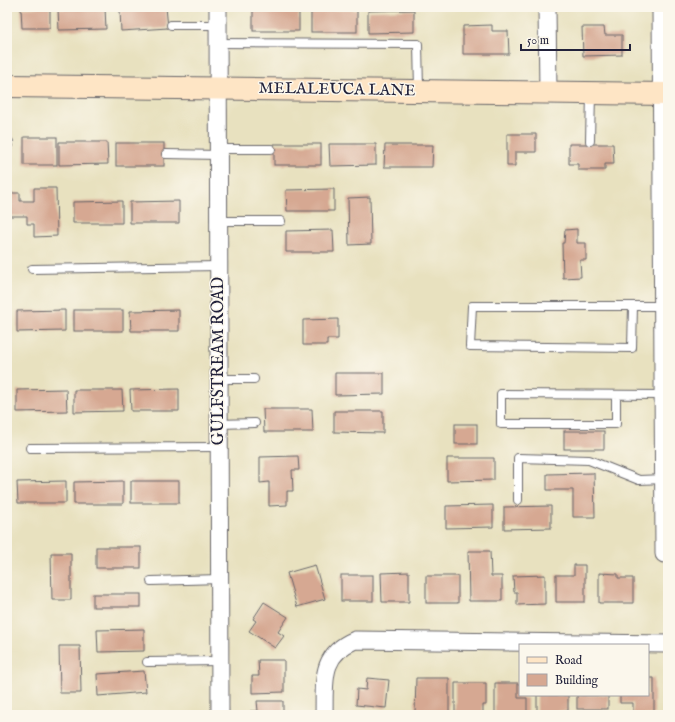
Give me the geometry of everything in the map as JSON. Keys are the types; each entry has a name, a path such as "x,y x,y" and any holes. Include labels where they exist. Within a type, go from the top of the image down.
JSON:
{"street":[{"name":"GULFSTREAM ROAD","path":"218,7 220,715"},
{"path":"547,7 548,92"},
{"path":"661,7 664,32 665,94 663,395 666,514 664,554"},
{"name":"MELALEUCA LANE","path":"7,86 665,94"},
{"path":"324,715 326,668 330,659 337,651 355,640 668,644"}],"lane":[{"path":"171,25 218,25"},
{"path":"218,43 418,44 419,91"},
{"path":"590,141 591,93"},
{"path":"166,154 272,149"},
{"path":"219,221 281,221"},
{"path":"32,269 219,266"},
{"path":"633,306 632,348 470,346 472,306 633,306 663,306"},
{"path":"219,379 254,379"},
{"path":"616,394 616,424 501,424 501,394 616,394 663,395"},
{"path":"219,424 255,423"},
{"path":"30,448 219,447"},
{"path":"518,500 518,458 589,460 639,480 664,479"},
{"path":"151,581 220,578"},
{"path":"147,662 220,661"}],"building":[{"path":"50,7 50,28 22,28 21,8"},
{"path":"166,7 168,28 121,31 120,10"},
{"path":"105,8 106,29 59,30 58,9"},
{"path":"253,10 299,10 299,31 253,31"},
{"path":"311,10 357,10 357,32 311,32"},
{"path":"414,10 414,32 368,33 368,11"},
{"path":"492,25 492,31 508,31 509,54 463,54 463,26"},
{"path":"582,27 604,27 605,35 622,35 622,55 583,56"},
{"path":"507,134 536,134 536,152 515,152 515,166 507,166"},
{"path":"24,137 57,137 57,165 24,165"},
{"path":"59,142 107,142 108,164 59,165"},
{"path":"116,143 164,143 164,166 116,166"},
{"path":"274,144 321,144 321,165 274,165"},
{"path":"329,144 376,144 376,165 330,166"},
{"path":"569,144 613,144 614,164 605,164 605,170 578,170 578,164 569,164"},
{"path":"385,145 433,145 432,167 384,167"},
{"path":"34,188 56,188 57,236 34,237 34,224 27,224 27,216 7,216 7,193 20,193 20,201 34,201"},
{"path":"334,189 334,211 287,211 286,190"},
{"path":"370,197 371,244 349,245 348,198"},
{"path":"122,201 122,223 73,223 73,202"},
{"path":"179,201 179,223 130,223 130,202"},
{"path":"577,229 577,243 586,243 586,260 580,260 581,277 563,278 562,243 564,243 565,230"},
{"path":"333,230 334,252 286,252 286,231"},
{"path":"65,310 65,331 17,332 17,311"},
{"path":"74,310 123,310 123,331 74,331"},
{"path":"179,310 179,331 131,331 130,311"},
{"path":"338,319 338,339 327,339 327,345 303,345 303,320"},
{"path":"335,373 384,373 384,394 335,395"},
{"path":"66,389 67,411 17,412 17,390"},
{"path":"179,389 179,411 131,411 130,390"},
{"path":"74,390 122,390 123,411 74,412"},
{"path":"263,409 312,409 313,432 264,432"},
{"path":"334,411 383,411 383,433 334,432"},
{"path":"455,424 477,424 477,444 455,444"},
{"path":"564,431 604,431 604,449 564,449"},
{"path":"298,456 299,470 292,470 293,491 287,491 287,505 269,506 269,482 260,483 260,457"},
{"path":"447,458 494,458 494,480 447,481"},
{"path":"594,473 595,517 573,517 573,490 547,490 547,474"},
{"path":"66,481 66,503 18,503 17,482"},
{"path":"123,481 123,504 74,504 74,482"},
{"path":"131,481 179,481 179,503 131,503"},
{"path":"493,505 493,527 446,528 446,506"},
{"path":"551,506 551,528 504,529 504,507"},
{"path":"96,547 141,547 141,568 96,568"},
{"path":"468,551 490,551 491,576 502,576 502,601 469,601"},
{"path":"51,553 71,553 71,600 52,600"},
{"path":"315,565 325,599 297,607 287,573"},
{"path":"574,565 585,565 585,602 556,602 556,575 574,575"},
{"path":"409,572 409,602 382,602 381,573"},
{"path":"599,573 618,574 618,578 633,578 633,603 599,603"},
{"path":"341,575 373,575 373,601 341,601"},
{"path":"545,575 545,604 517,605 517,592 514,592 513,576"},
{"path":"426,576 458,576 458,603 426,603"},
{"path":"93,594 141,594 141,607 93,607"},
{"path":"264,602 288,617 278,632 284,636 275,648 249,631 256,621 253,619"},
{"path":"144,629 144,651 98,652 97,630"},
{"path":"59,646 80,646 81,693 60,693"},
{"path":"258,660 284,660 284,692 252,693 252,676 259,676"},
{"path":"144,671 146,692 98,696 97,674"},
{"path":"367,678 389,680 386,708 356,705 357,689 366,690"},
{"path":"416,678 449,678 449,714 415,713"},
{"path":"649,678 654,678 654,715 633,715 633,703 620,703 620,696 649,696"},
{"path":"455,683 486,683 486,705 483,705 483,715 455,713"},
{"path":"495,683 518,683 518,698 527,698 527,715 495,715"},
{"path":"537,696 568,696 568,711 537,711"},
{"path":"577,696 608,696 608,709 577,709"},
{"path":"257,701 283,701 283,715 250,715 250,711 258,711"}]}
